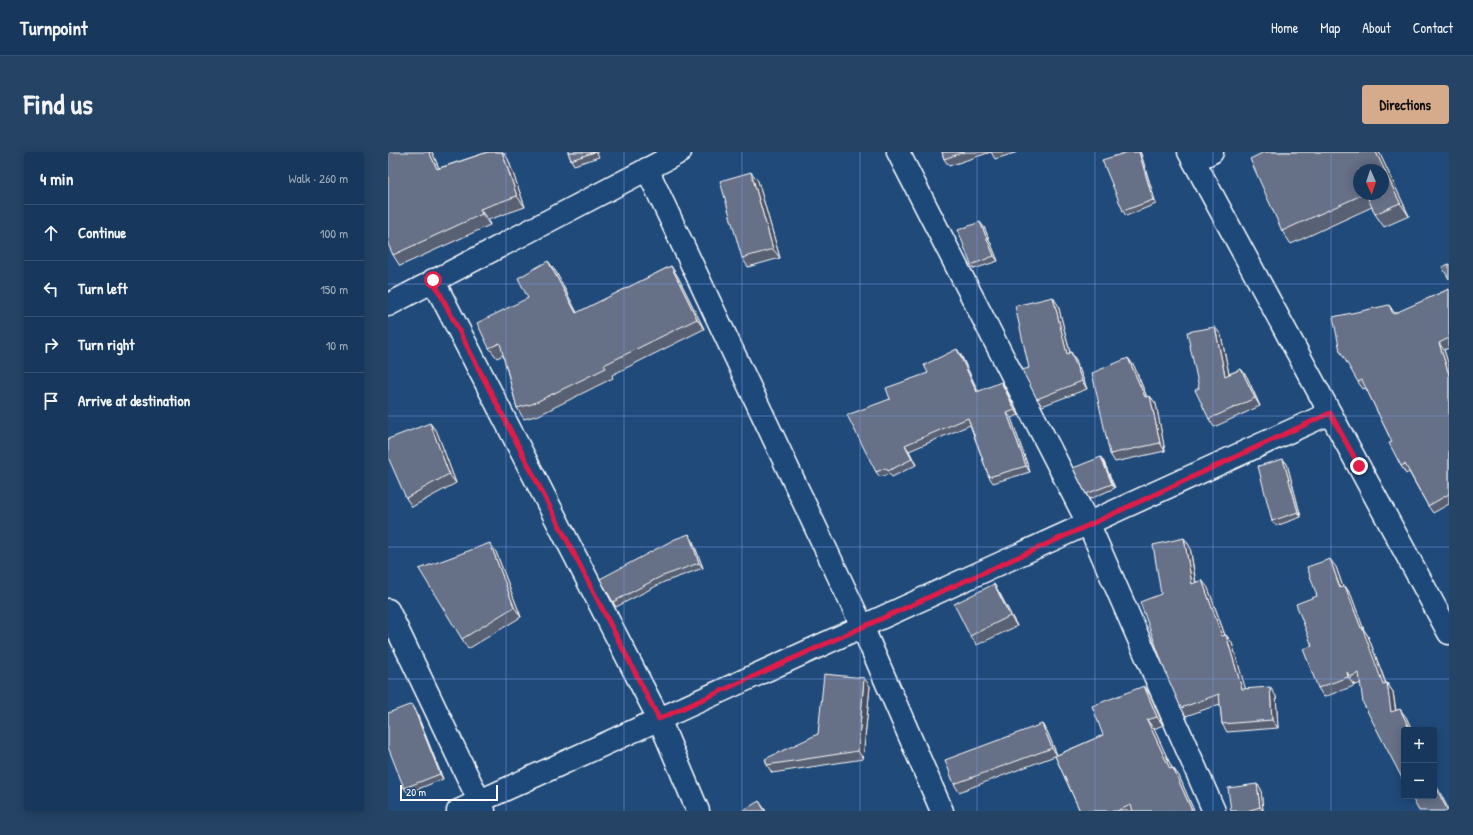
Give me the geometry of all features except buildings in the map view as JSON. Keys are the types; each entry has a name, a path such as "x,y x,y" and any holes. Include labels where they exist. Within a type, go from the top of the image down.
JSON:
{"street":[{"path":"388,305 433,280 680,152"},
{"path":"898,152 1089,525 1214,811"},
{"path":"1198,155 1330,413 1449,633"},
{"path":"647,169 862,626 942,811"},
{"path":"433,280 659,719 698,811"},
{"path":"458,811 482,806 659,719 862,626 1089,525 1330,413"},
{"path":"388,610 482,806"}],"route":[{"path":"433,280 659,719 862,626 1089,525 1330,413 1359,466"}]}
